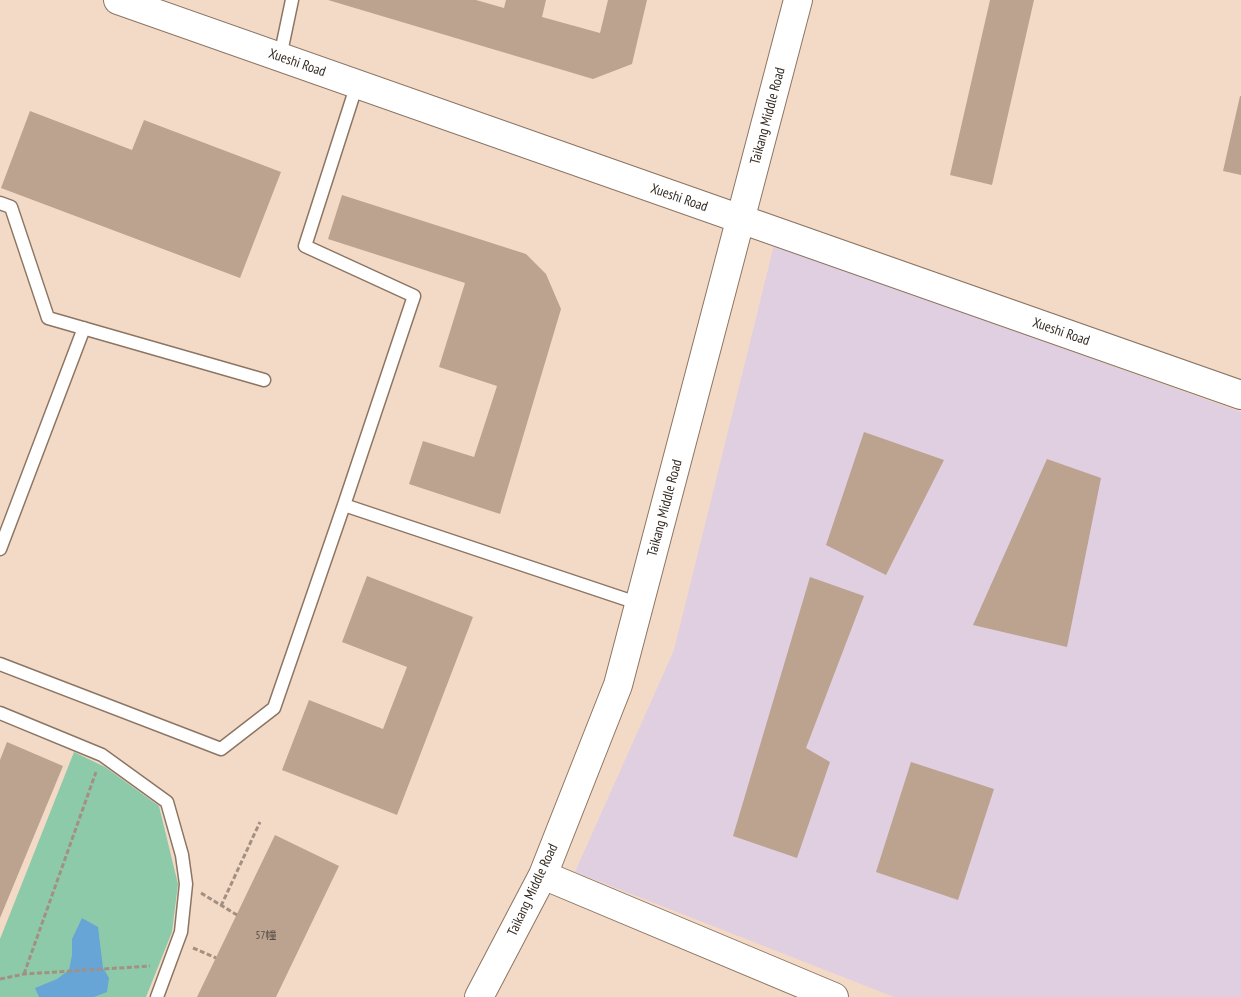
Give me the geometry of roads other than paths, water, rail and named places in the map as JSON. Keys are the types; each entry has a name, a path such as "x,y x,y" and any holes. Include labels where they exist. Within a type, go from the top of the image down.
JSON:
{"street":[{"name":"Xueshi Road","path":"118,0 1241,395"},
{"name":"Taikang Middle Road","path":"480,997 543,876 618,685 798,0"},
{"path":"543,876 834,997"}],"lane":[{"path":"280,57 292,0"},
{"path":"0,664 221,748 274,708 414,296 305,246 357,84"},
{"path":"0,203 11,207 48,318 264,380"},
{"path":"0,549 84,328"},
{"path":"344,505 640,604"},
{"path":"0,713 102,755 167,802 182,855 186,884 181,932 157,997"}],"water":[{"path":"82,918 98,927 103,968 109,978 107,992 94,997 39,997 35,988 57,979 69,970 72,955 72,939"}]}
